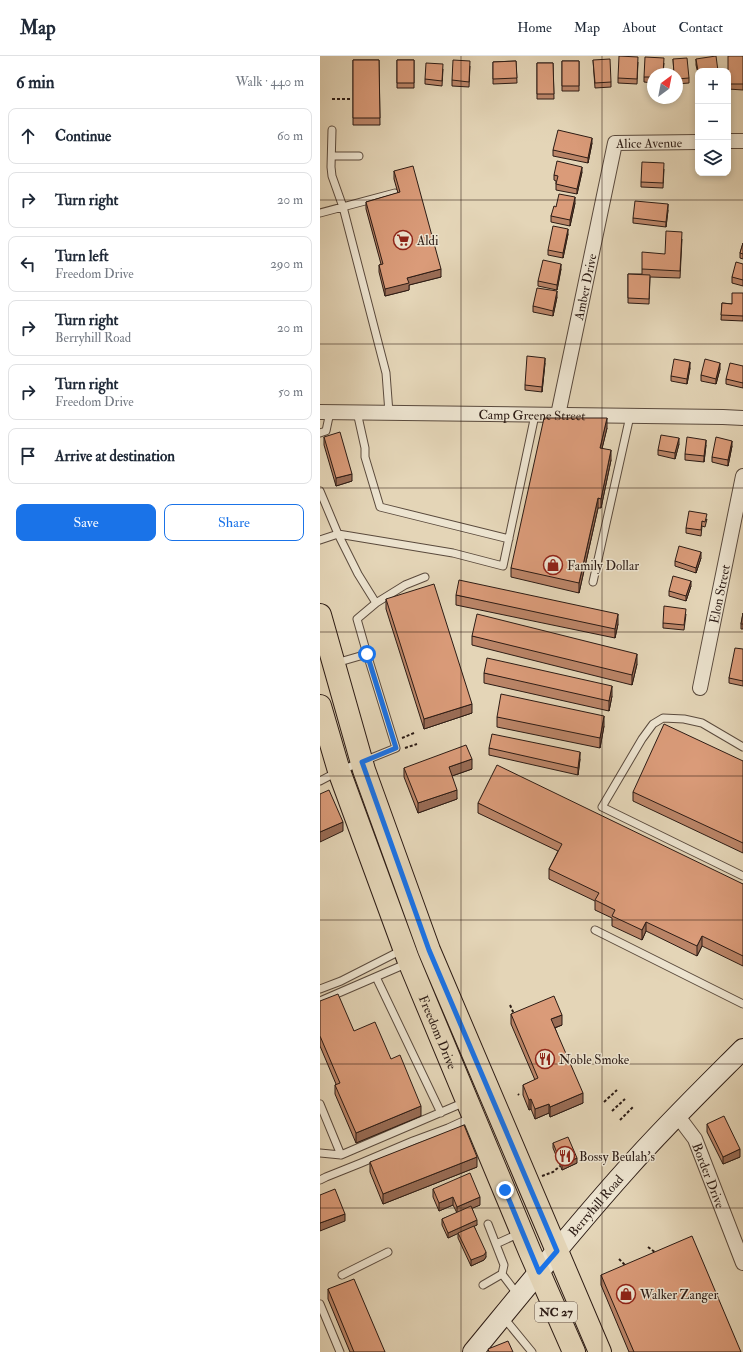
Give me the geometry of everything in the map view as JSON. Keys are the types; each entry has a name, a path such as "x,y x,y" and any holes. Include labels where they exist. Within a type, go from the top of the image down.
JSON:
{"main road":[{"name":"Freedom Drive","path":"320,615 362,762 429,950 600,1352"},
{"name":"Freedom Drive","path":"320,706 339,771 407,956 522,1232 574,1352"}],"street":[{"path":"731,141 743,141"},
{"name":"Alice Avenue","path":"612,158 615,143 695,142"},
{"name":"Amber Drive","path":"558,415 612,158"},
{"name":"Camp Greene Street","path":"325,412 743,418"},
{"name":"Elon Street","path":"700,688 743,476"},
{"name":"Berryhill Road","path":"473,1352 627,1168 743,1049"},
{"name":"Border Drive","path":"677,1115 696,1139 743,1263"}],"lane":[{"path":"332,130 332,176 343,207 386,373 389,413"},
{"path":"332,156 359,156"},
{"path":"320,213 395,193"},
{"path":"320,433 326,431 325,412"},
{"path":"357,412 365,448 364,457 380,507 509,539"},
{"path":"320,540 338,534 452,553 503,566 535,415"},
{"path":"593,582 630,416"},
{"path":"320,491 338,534 358,574 376,603"},
{"path":"320,781 339,771 396,748 357,619 376,603 405,585 426,577"},
{"path":"334,663 367,654"},
{"path":"743,748 702,723 684,719 663,718 653,724 642,739 602,807 743,876"},
{"path":"595,930 743,1004"},
{"path":"320,1001 376,977 407,956"},
{"path":"320,989 407,956"},
{"path":"376,977 441,1113"},
{"path":"320,1104 341,1155"},
{"path":"320,1153 341,1155 441,1113 471,1109"},
{"path":"320,1180 326,1176 448,1128 471,1109"},
{"path":"483,1285 502,1274 504,1266 488,1224"},
{"path":"496,1244 522,1232"},
{"path":"342,1275 388,1252"},
{"path":"502,1274 519,1296"},
{"path":"320,1304 340,1352"},
{"path":"502,1316 532,1352"}],"path":[{"path":"332,99 350,99"},
{"path":"396,748 400,749 417,744"},
{"path":"510,1005 516,1019"},
{"path":"604,1102 617,1090"},
{"path":"612,1111 625,1099"},
{"path":"620,1120 633,1108"},
{"path":"542,1177 553,1172 560,1166"},
{"path":"648,1247 660,1256"},
{"path":"619,1259 630,1269"}],"building":[{"path":"619,56 638,57 637,79 618,78"},
{"path":"716,56 718,68 698,68 696,59"},
{"path":"728,56 743,56 743,84 731,84 731,68 728,68"},
{"path":"645,57 664,58 663,68 647,68 647,77 644,77"},
{"path":"687,58 689,78 683,78 683,68 674,68 673,59"},
{"path":"610,59 611,82 595,83 593,60"},
{"path":"353,60 379,60 380,118 353,118"},
{"path":"397,60 414,60 414,83 397,83"},
{"path":"453,60 470,61 469,82 452,80"},
{"path":"516,61 517,78 493,79 493,62"},
{"path":"562,61 579,61 579,86 562,86"},
{"path":"426,63 443,64 442,81 425,79"},
{"path":"537,63 553,63 554,94 537,94"},
{"path":"558,130 592,138 588,158 553,150"},
{"path":"557,161 582,167 577,189 556,184 558,176 554,175"},
{"path":"642,162 664,163 663,183 641,182"},
{"name":"Aldi","path":"413,166 441,269 407,278 409,283 385,289 379,265 383,264 366,202 400,192 394,171"},
{"path":"559,194 575,197 570,220 551,216 554,206 556,207"},
{"path":"635,201 668,204 666,222 633,218"},
{"path":"553,226 568,229 563,253 548,250"},
{"path":"666,231 682,232 680,271 642,269 642,252 665,254"},
{"path":"743,243 743,254 740,253"},
{"path":"543,260 561,264 557,285 538,281"},
{"path":"736,262 743,264 743,280 732,277"},
{"path":"628,274 650,275 649,299 628,298"},
{"path":"537,288 557,291 553,311 533,306"},
{"path":"732,293 743,293 743,316 721,315 722,303 732,304"},
{"path":"527,356 545,358 542,387 525,385"},
{"path":"674,359 690,362 687,379 671,376"},
{"path":"705,359 720,363 716,379 701,375"},
{"path":"730,363 743,366 743,383 726,379"},
{"path":"544,418 607,418 600,448 611,450 601,499 598,498 579,583 511,568"},
{"path":"340,432 352,474 336,478 324,437"},
{"path":"661,435 679,438 675,453 658,450"},
{"path":"687,437 706,440 704,456 685,454"},
{"path":"716,437 732,441 728,460 712,457"},
{"path":"689,511 707,514 705,522 702,521 701,530 686,528"},
{"path":"679,546 701,552 696,568 675,561"},
{"path":"673,576 691,581 686,596 669,591"},
{"path":"459,580 618,614 615,629 456,595"},
{"path":"434,584 472,704 424,719 386,599"},
{"path":"664,606 686,609 684,625 663,623"},
{"path":"743,613 743,624 741,624"},
{"path":"477,614 637,654 632,675 472,636"},
{"path":"735,648 743,649 743,681 729,678"},
{"path":"487,658 612,686 609,701 484,673"},
{"path":"501,694 604,716 600,738 497,717"},
{"path":"664,724 743,761 743,843 633,792"},
{"path":"492,734 580,752 578,768 489,748"},
{"path":"466,745 472,759 449,767 457,790 418,803 404,768"},
{"path":"497,765 743,884 743,956 702,936 697,946 646,922 642,930 612,916 615,910 595,900 599,893 549,869 562,844 478,803"},
{"path":"329,790 343,822 320,832 320,794"},
{"path":"338,994 354,1031 375,1022 391,1059 400,1055 421,1106 356,1133 335,1085 340,1083 320,1036 320,1001"},
{"name":"Noble Smoke","path":"554,996 562,1015 551,1019 583,1093 550,1107 549,1104 535,1109 531,1099 529,1100 523,1085 538,1078 511,1014"},
{"path":"724,1116 740,1149 723,1157 707,1124"},
{"path":"464,1125 477,1157 383,1194 370,1162"},
{"name":"Bossy Beulah's","path":"568,1137 577,1158 562,1165 553,1143"},
{"path":"470,1173 480,1197 457,1207 453,1197 439,1203 433,1189"},
{"path":"335,1189 345,1214 320,1223 320,1195"},
{"path":"471,1206 477,1220 448,1233 442,1219"},
{"path":"474,1226 486,1252 484,1255 471,1260 458,1233"},
{"path":"692,1236 741,1352 634,1352 601,1275"},
{"path":"354,1279 385,1352 354,1352 328,1289"},
{"path":"508,1341 513,1352 489,1352 488,1349"}],"place":[{"name":"Aldi","path":"403,240"},
{"name":"Family Dollar","path":"553,565"},
{"name":"Noble Smoke","path":"545,1059"},
{"name":"Bossy Beulah's","path":"565,1156"},
{"name":"Walker Zanger","path":"626,1294"}],"route":[{"path":"367,654 396,748 362,762 364,770 429,950 557,1251 539,1272 505,1190"}]}
